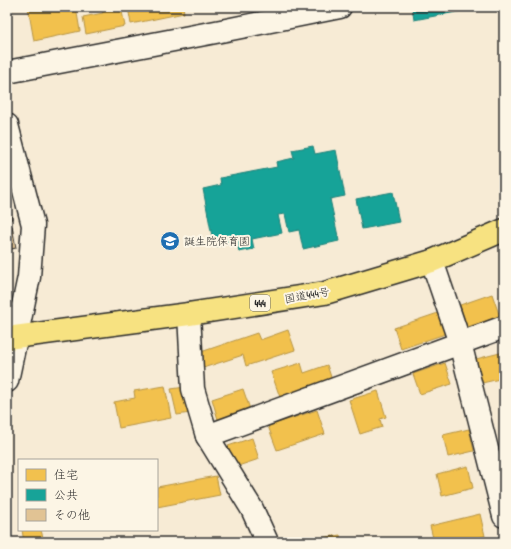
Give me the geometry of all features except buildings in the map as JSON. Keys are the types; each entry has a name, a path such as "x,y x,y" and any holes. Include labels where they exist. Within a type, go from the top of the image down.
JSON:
{"highway":[{"name":"国道444号","path":"11,338 189,314 325,292 432,261 504,230"}],"street":[{"path":"7,72 340,7"},
{"path":"7,125 33,225 29,277 11,338 7,381"},
{"path":"432,261 460,343 504,516"},
{"path":"189,314 193,389 207,436 252,509 267,542"},
{"path":"207,436 504,327"}],"place":[{"name":"誕生院保育園","path":"170,241"}]}
